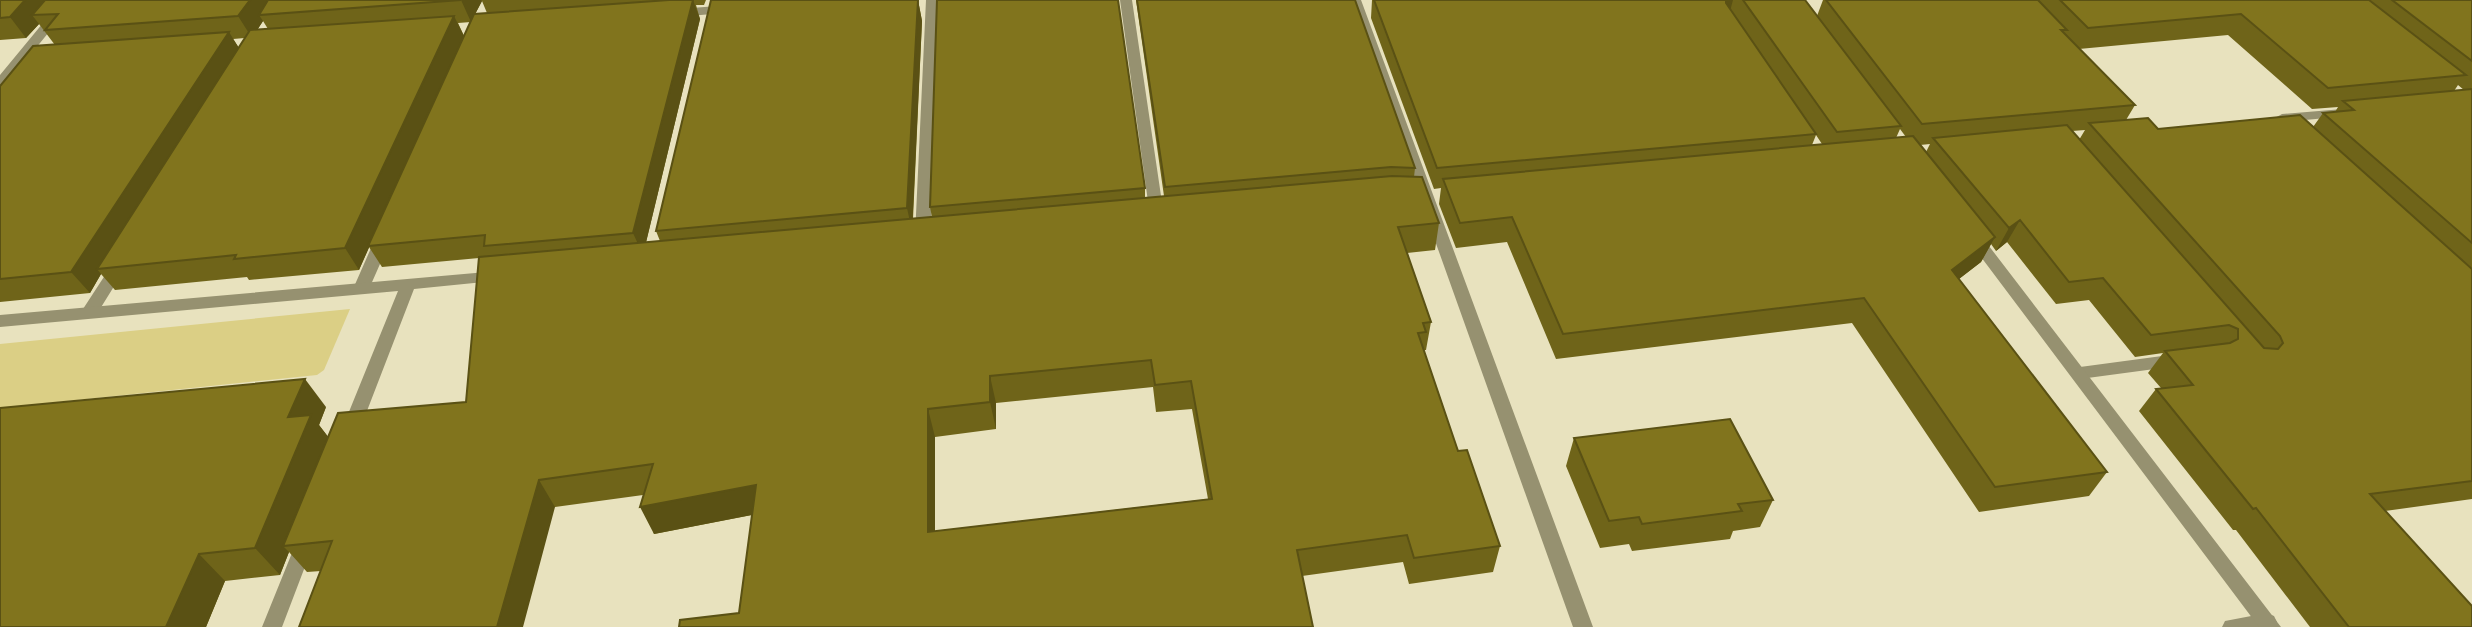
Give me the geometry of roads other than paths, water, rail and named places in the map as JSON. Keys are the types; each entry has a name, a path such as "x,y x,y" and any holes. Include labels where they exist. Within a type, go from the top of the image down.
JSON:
{"street":[{"path":"0,83 69,0"},
{"path":"923,238 932,0"},
{"path":"1126,0 1157,217"},
{"path":"1355,0 1583,627"},
{"path":"665,14 741,9"},
{"path":"18,62 33,61"},
{"path":"2275,123 2364,111"},
{"path":"1963,223 2269,624"},
{"path":"361,289 387,231"},
{"path":"89,313 123,259"},
{"path":"0,321 515,274"},
{"path":"346,441 408,284"},
{"path":"2080,373 2197,358"},
{"path":"272,627 312,527"},
{"path":"2232,627 2269,624"}]}
